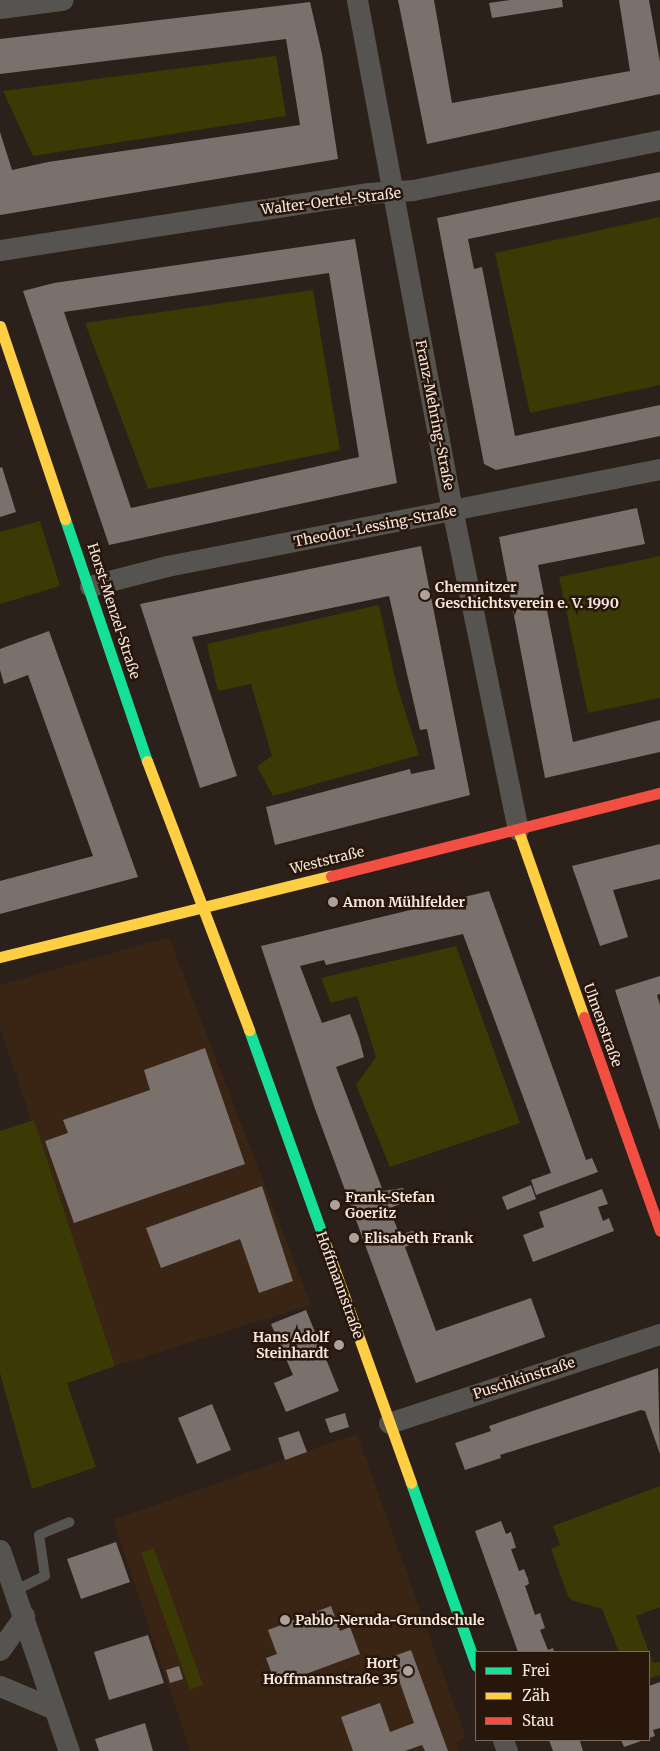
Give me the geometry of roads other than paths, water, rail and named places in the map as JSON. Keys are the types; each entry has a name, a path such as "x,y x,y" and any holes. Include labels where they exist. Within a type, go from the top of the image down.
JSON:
{"street":[{"path":"0,8 62,0"},
{"name":"Franz-Mehring-Straße","path":"357,0 453,512 518,830"},
{"name":"Walter-Oertel-Straße","path":"0,250 413,190 660,140"},
{"name":"Horst-Menzel-Straße","path":"0,326 90,586 163,807 202,906"},
{"name":"Theodor-Lessing-Straße","path":"90,586 167,566 453,512 660,469"},
{"name":"Weststraße","path":"0,957 518,830 660,793"},
{"name":"Ulmenstraße","path":"518,830 660,1231"},
{"name":"Hoffmannstraße","path":"202,906 218,942 475,1663"},
{"name":"Puschkinstraße","path":"389,1423 660,1334"},
{"path":"0,1550 24,1616 52,1708 69,1751"},
{"path":"0,1650 24,1616"},
{"path":"0,1686 52,1708"}],"lane":[{"path":"14,1591 45,1576 39,1535 69,1522"}],"place":[{"name":"Chemnitzer Geschichtsverein e. V. 1990","path":"425,595"},
{"name":"Amon Mühlfelder","path":"333,902"},
{"name":"Frank-Stefan Goeritz","path":"335,1205"},
{"name":"Elisabeth Frank","path":"354,1238"},
{"name":"Hans Adolf Steinhardt","path":"339,1345"},
{"name":"Pablo-Neruda-Grundschule","path":"285,1620"},
{"name":"Hort Hoffmannstraße 35","path":"408,1671"}]}
